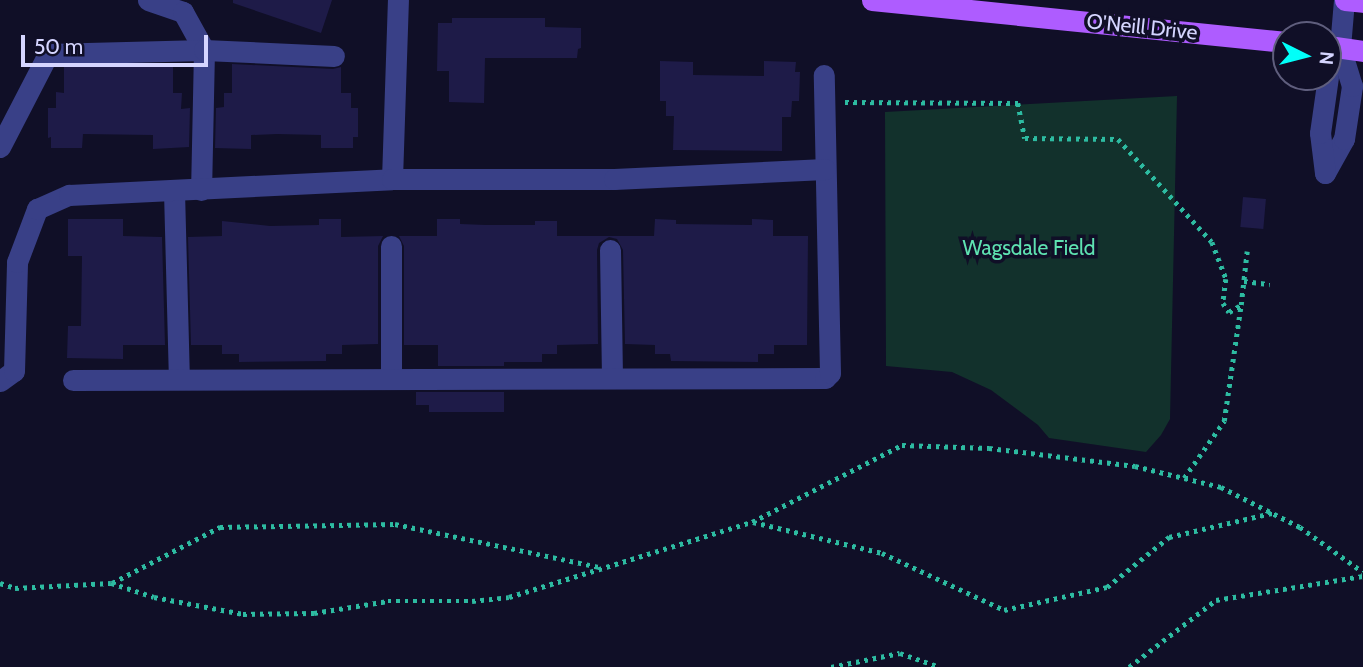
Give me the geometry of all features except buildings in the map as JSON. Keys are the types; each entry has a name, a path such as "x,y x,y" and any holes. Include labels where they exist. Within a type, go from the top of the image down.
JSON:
{"main road":[{"name":"O'Neill Drive","path":"872,0 1272,41"},
{"path":"1345,0 1363,2"},
{"path":"1342,48 1363,51"}],"street":[{"path":"148,0 183,12 204,50 201,190"},
{"path":"392,179 398,0"},
{"path":"1340,21 1345,0"},
{"path":"0,147 48,54 204,50 334,56"},
{"path":"1326,91 1320,132 1325,173 1344,139 1352,86 1342,64"},
{"path":"73,380 828,376 824,75"},
{"path":"0,381 14,371 17,262 37,209 69,195 392,179 614,179 825,169"},
{"path":"174,191 179,378"},
{"path":"391,246 391,378"},
{"path":"610,250 612,378"}],"path":[{"path":"824,102 1018,103 1025,138 1118,139 1212,242 1226,279 1223,303 1228,312 1241,304"},
{"path":"1184,478 1224,421 1247,251"},
{"path":"1244,281 1270,284"},
{"path":"0,583 15,588 111,583 154,597 243,614 314,613 388,601 472,601 509,597 752,522 902,445 989,447 1135,466 1221,487 1300,527 1363,574"},
{"path":"752,522 882,553 1004,610 1107,587 1168,537 1273,513"},
{"path":"111,583 220,527 396,524 600,567"},
{"path":"1129,667 1216,600 1363,574"},
{"path":"831,667 900,653 940,667"}],"green space":[{"name":"Wagsdale Field","path":"1177,96 1170,419 1161,435 1146,452 1049,438 1038,425 991,390 952,372 886,366 885,112"}]}
